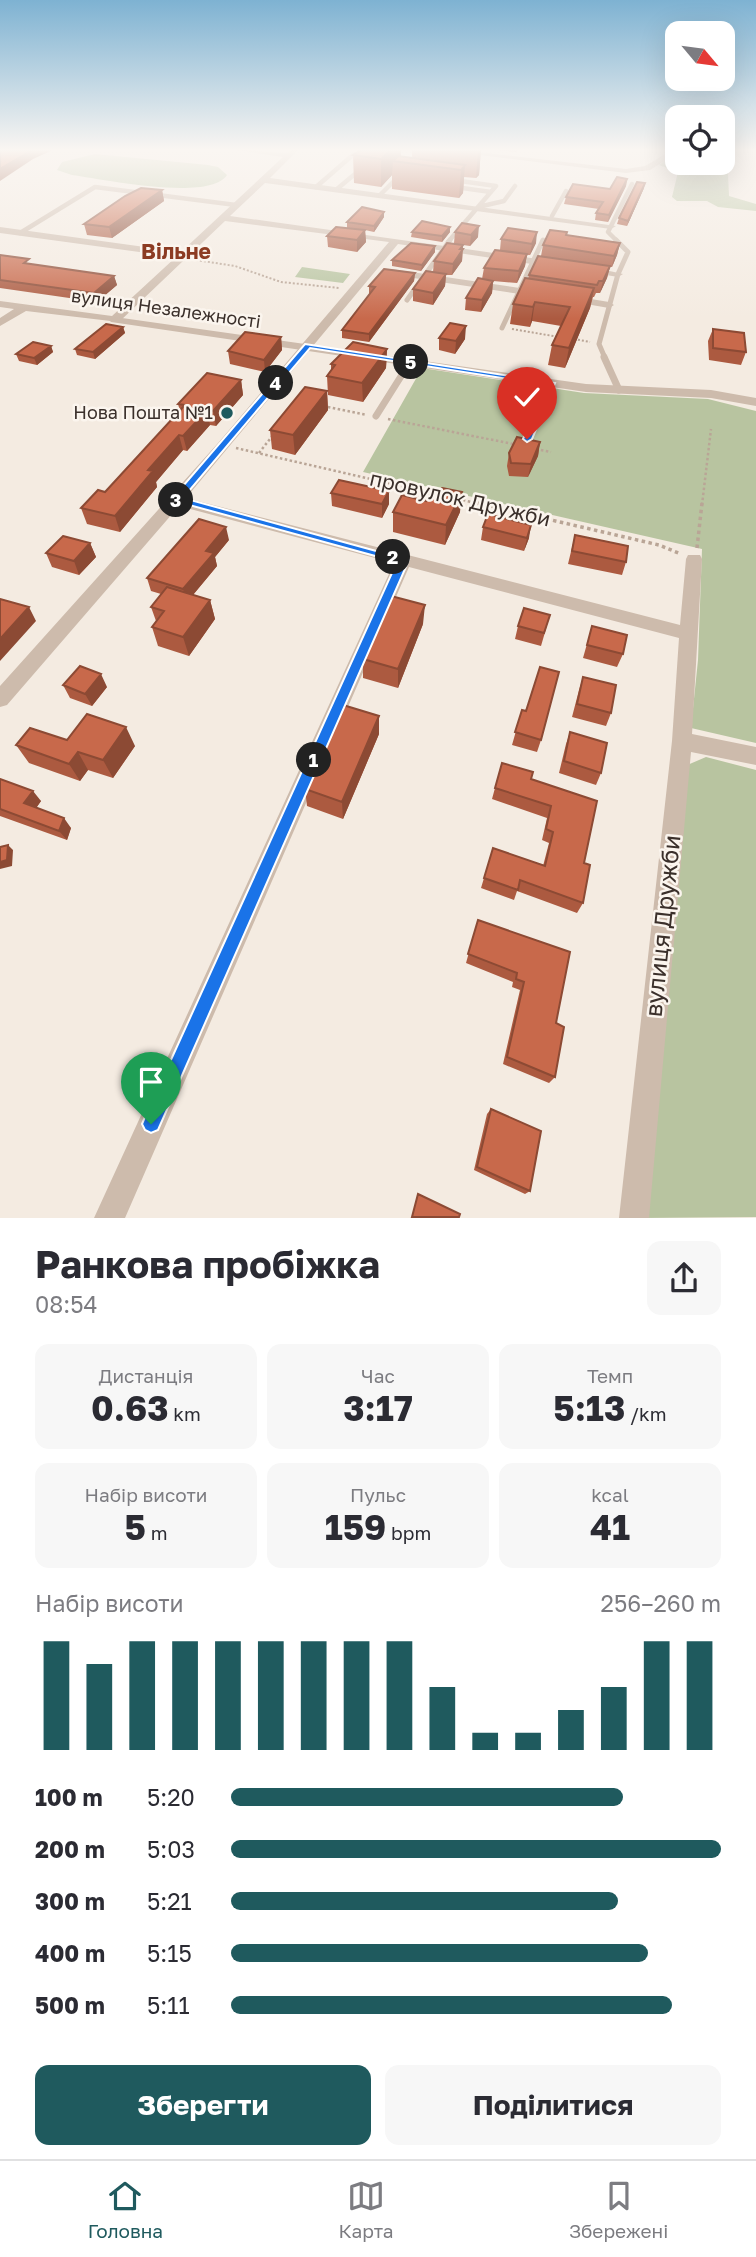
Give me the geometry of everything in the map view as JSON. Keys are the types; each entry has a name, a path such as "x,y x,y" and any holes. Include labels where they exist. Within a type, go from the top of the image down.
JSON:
{"street":[{"path":"115,320 235,206"},
{"path":"469,206 611,226"},
{"path":"223,218 618,274"},
{"path":"0,230 181,257"},
{"path":"0,699 224,445 396,241"},
{"path":"372,269 609,304"},
{"name":"вулиця Незалежності","path":"0,304 308,346 551,383 619,390 711,394 756,402"},
{"path":"0,323 23,308"},
{"path":"176,500 688,634"},
{"name":"вулиця Дружби","path":"634,1217 682,741 694,559"},
{"path":"109,1217 404,560"},
{"path":"682,741 756,756"}],"lane":[{"path":"19,233 64,206"},
{"path":"407,300 442,249 478,207 483,206"},
{"path":"552,216 558,206"},
{"path":"619,390 599,344 618,274 628,252 608,232 621,206"},
{"path":"502,328 543,240"},
{"path":"376,416 410,362"},
{"path":"527,439 551,383"}],"path":[{"path":"181,257 234,266 281,282 355,290"},
{"path":"502,328 599,344"},
{"path":"313,404 551,452"},
{"path":"694,559 700,536 711,429"},
{"path":"259,453 276,432"},
{"name":"провулок Дружби","path":"224,445 660,545 694,559"}],"green space":[{"path":"716,206 756,206 756,211 718,207"},
{"path":"302,267 350,274 343,283 295,277"},
{"path":"422,368 584,393 708,399 756,411 756,743 691,728 698,660 702,549 363,472"},
{"path":"706,757 756,770 756,1217 640,1218 685,766"}],"building":[{"path":"111,206 139,206 109,227 84,224"},
{"path":"601,206 614,206 609,215 596,213"},
{"path":"625,206 635,206 628,221 619,218"},
{"path":"362,207 384,212 374,226 347,222"},
{"path":"422,221 450,227 442,236 412,232"},
{"path":"462,223 479,226 471,235 455,232"},
{"path":"336,227 365,230 357,240 327,236"},
{"path":"508,228 537,232 532,244 501,239"},
{"path":"550,230 620,243 614,256 543,245"},
{"path":"411,243 435,246 422,265 392,260"},
{"path":"447,243 463,245 453,264 434,261"},
{"path":"495,250 527,254 519,271 484,268"},
{"path":"0,255 29,259 24,263 114,276 94,293 0,280"},
{"path":"538,256 610,266 603,281 599,281 597,285 529,275"},
{"path":"384,269 415,273 369,334 342,330 375,287 369,286"},
{"path":"426,271 446,274 433,293 413,289"},
{"path":"478,278 493,281 482,300 466,298"},
{"path":"525,278 594,288 569,348 552,345 570,307 535,302 533,307 513,304"},
{"path":"450,323 466,326 456,341 439,338"},
{"path":"106,324 123,327 93,352 75,349"},
{"path":"713,329 744,333 746,352 713,348"},
{"path":"245,332 281,337 264,360 228,351"},
{"path":"33,342 51,346 34,358 16,354"},
{"path":"353,342 387,349 362,383 327,376 335,365 331,364"},
{"path":"207,373 241,380 213,411 207,410 183,436 179,435 148,470 153,471 115,516 81,508 98,490 105,492 185,405 178,404"},
{"path":"305,387 327,391 293,435 270,430"},
{"path":"517,437 540,442 531,464 511,463 509,453"},
{"path":"339,480 389,491 382,504 331,493"},
{"path":"442,488 462,492 446,525 393,512 402,495 426,501 429,495 437,497"},
{"path":"488,514 531,525 527,538 483,527"},
{"path":"199,519 226,527 206,551 214,553 183,589 147,578"},
{"path":"575,535 628,546 626,562 572,551"},
{"path":"63,536 90,543 74,561 46,553"},
{"path":"167,587 210,600 183,637 152,627 164,611 151,607"},
{"path":"391,596 425,605 398,669 363,659"},
{"path":"0,599 29,607 0,639"},
{"path":"524,608 550,615 544,633 518,626"},
{"path":"592,626 627,635 623,654 587,645"},
{"path":"80,666 101,674 85,694 63,685"},
{"path":"540,667 559,672 541,740 515,732 522,710 526,711"},
{"path":"583,677 616,685 611,713 577,704"},
{"path":"343,705 379,716 342,802 305,789"},
{"path":"87,714 126,727 103,760 78,752 69,764 16,745 30,728 67,740"},
{"path":"570,732 607,743 601,773 564,761"},
{"path":"502,763 533,772 531,779 597,801 584,863 590,865 583,903 520,880 518,890 484,878 493,848 545,866 553,832 546,829 551,806 495,788"},
{"path":"0,779 33,791 24,803 64,818 59,831 0,809"},
{"path":"8,845 7,860 0,862 0,847"},
{"path":"478,920 570,952 556,1023 564,1027 555,1077 507,1057 524,982 516,979 517,973 468,954"},
{"path":"491,1109 541,1131 530,1191 477,1167"},
{"path":"418,1194 460,1214 459,1217 412,1217"}],"place":[{"name":"Нова Пошта №1","path":"227,413"}],"district":[{"name":"Вільне","path":"176,252"}],"route":[{"path":"151,1124 404,560 176,500 308,346 551,383 527,439"}]}
